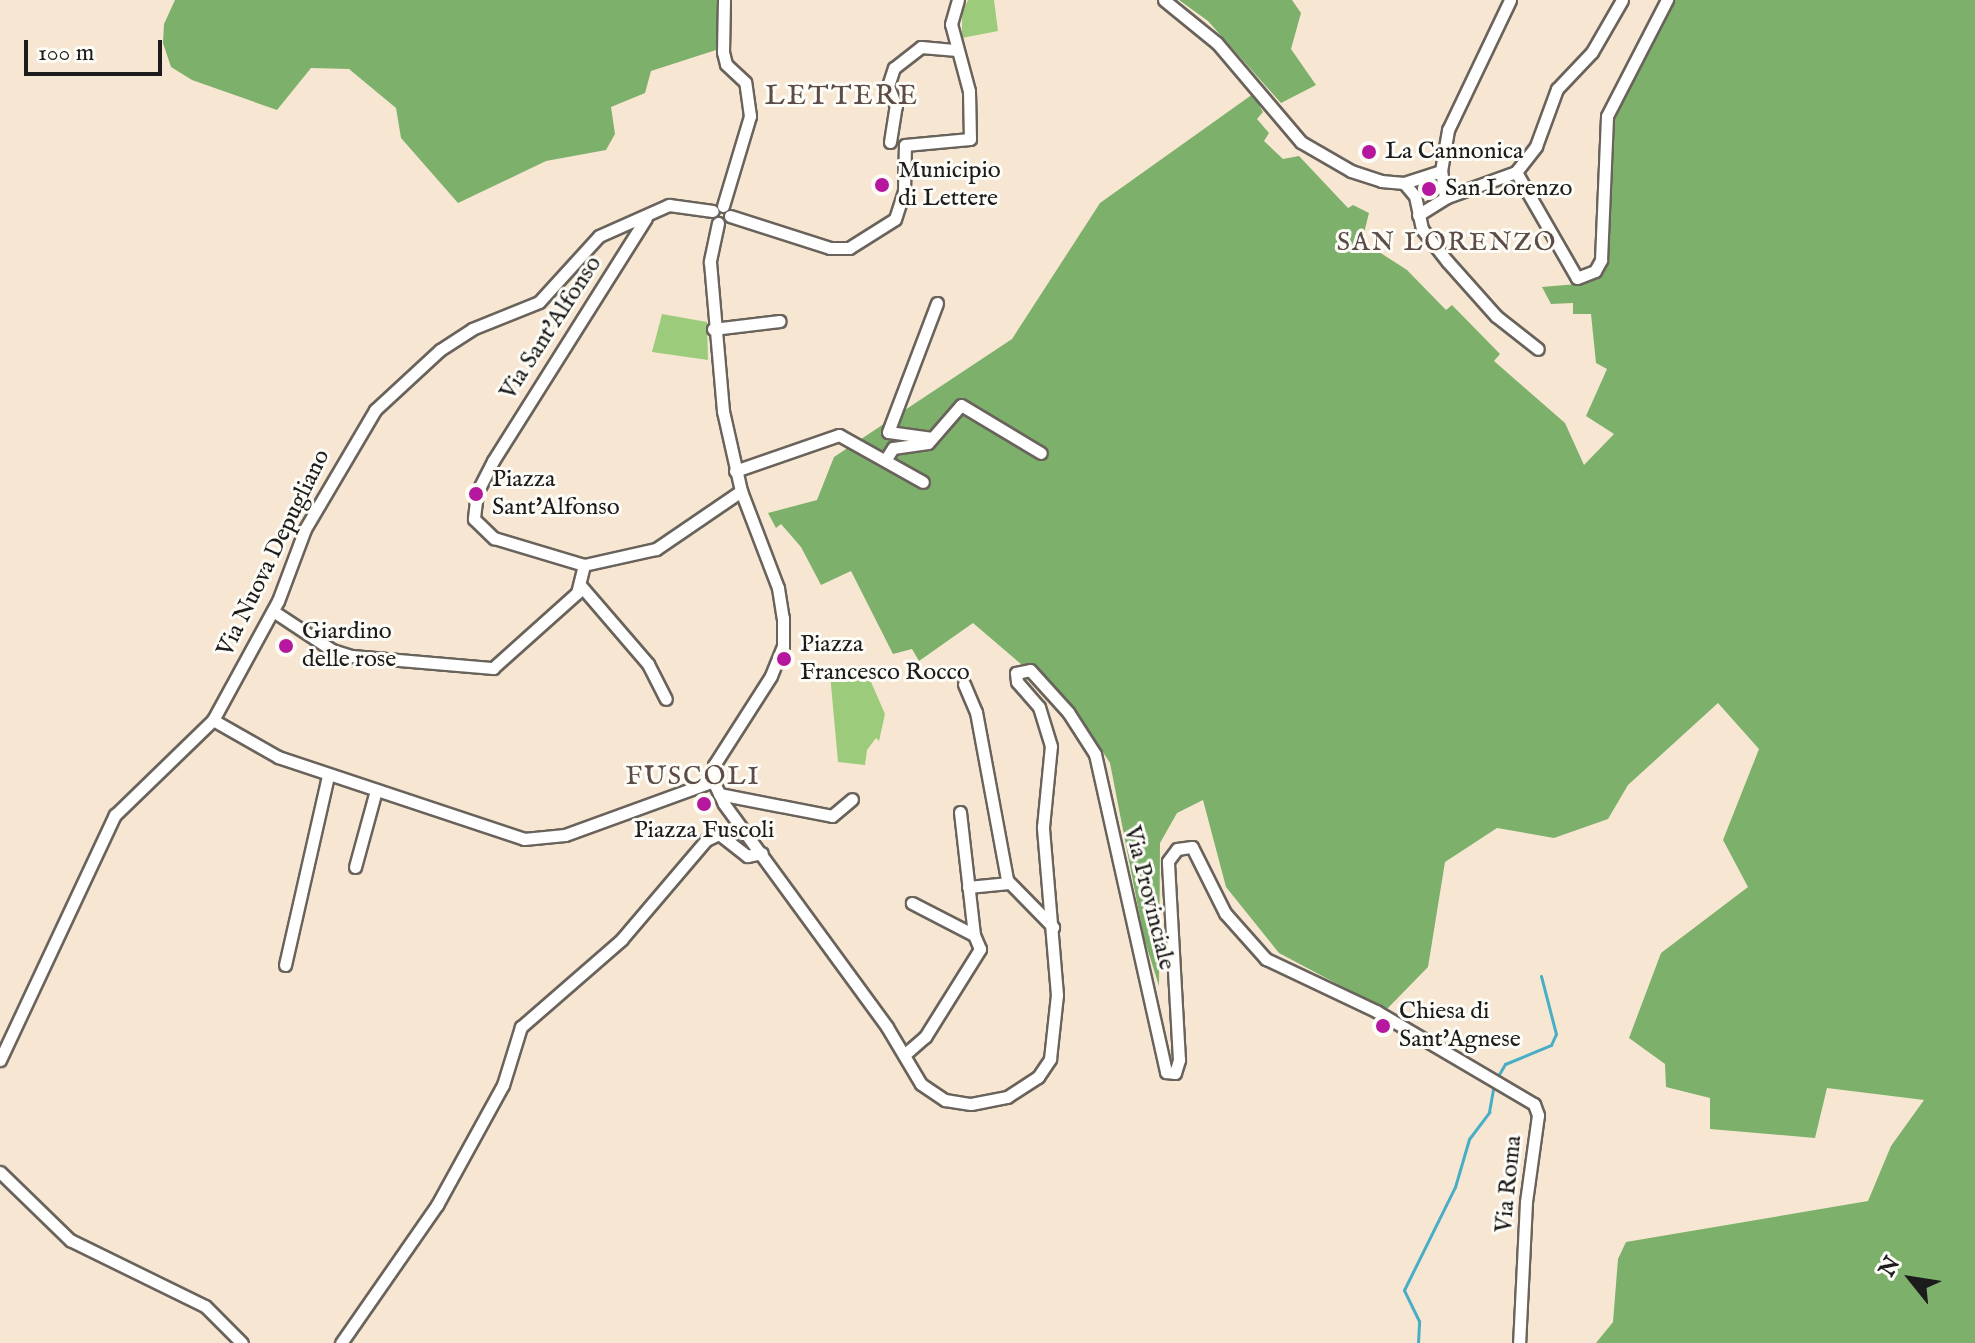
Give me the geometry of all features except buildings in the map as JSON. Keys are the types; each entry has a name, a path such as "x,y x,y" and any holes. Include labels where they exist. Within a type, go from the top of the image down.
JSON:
{"street":[{"path":"724,0 723,52 726,64 745,82 750,116 710,262 713,329 735,471 778,588 783,646 771,676 714,765 713,781 719,794 904,1055 925,1037 980,949 974,935 960,812"},
{"path":"890,142 895,98 888,86 894,68 921,47 954,50 951,24 958,0"},
{"path":"1164,0 1217,43 1290,134 1351,171 1404,183 1441,171"},
{"path":"1445,198 1441,171 1454,114 1510,0"},
{"path":"1418,215 1445,198 1516,172 1536,146 1557,89 1592,52 1622,0"},
{"path":"1516,172 1577,278 1587,278 1601,260 1607,116 1667,0"},
{"name":"Via Nuova Depugliano","path":"0,1060 115,815 213,720 273,611 305,529 350,448 386,399 472,329 539,302 587,243 682,203 830,248 849,248 895,219 904,191 905,145 970,139 969,91 954,50"},
{"path":"1404,183 1415,196 1418,215 1447,261 1487,307 1538,349"},
{"name":"Via Sant'Alfonso","path":"584,565 539,554 483,531 472,510 493,461 646,218"},
{"path":"933,438 888,432 937,303"},
{"path":"713,329 780,321"},
{"path":"886,459 893,448 933,438 956,409 967,405 1041,453"},
{"path":"735,471 839,435 923,482"},
{"path":"273,611 332,650 352,656 493,668 581,586 584,565 656,549 741,491"},
{"path":"581,586 648,664 666,699"},
{"name":"Via Provinciale","path":"904,1055 921,1084 945,1100 971,1104 1007,1097 1038,1077 1050,1059 1057,995 1043,827 1051,746 1039,707 1017,682 1016,673 1030,670 1068,712 1095,754 1166,1072 1175,1073 1179,1060 1168,861 1177,849 1192,847 1225,913 1266,959 1472,1064"},
{"path":"964,684 976,712 996,841 1009,883 1053,927"},
{"path":"213,720 278,757 444,809 495,833 543,840 674,800 713,781"},
{"path":"285,965 328,775"},
{"path":"355,867 376,790"},
{"path":"719,794 832,816 852,799"},
{"path":"341,1343 437,1205 503,1085 521,1027 621,940 706,840 719,834 747,856 762,853"},
{"path":"968,887 1009,883"},
{"path":"912,903 974,935"},
{"name":"Via Roma","path":"1472,1064 1523,1094 1538,1115 1526,1202 1519,1343"},
{"path":"0,1172 70,1240 205,1306 242,1343"}],"green space":[{"path":"175,0 718,0 716,50 651,71 645,93 611,107 615,134 606,150 546,161 458,203 401,138 396,108 349,69 311,68 277,110 192,80 171,67 163,43 164,24"},
{"path":"968,0 994,0 998,31 962,38 962,13"},
{"path":"1179,0 1292,0 1301,13 1291,49 1316,85 1281,103 1208,21"},
{"path":"1670,0 1975,0 1975,1343 1596,1343 1613,1322 1618,1259 1626,1242 1868,1201 1891,1146 1924,1100 1827,1088 1815,1138 1710,1129 1710,1098 1666,1087 1665,1064 1629,1038 1661,953 1748,887 1723,840 1759,749 1718,703 1628,785 1608,819 1554,838 1497,828 1445,862 1428,967 1386,1010 1279,953 1226,887 1203,800 1177,813 1160,843 1159,986 1144,938 1110,763 1076,711 973,623 919,661 912,649 893,654 851,571 821,585 801,547 781,524 776,528 768,513 817,500 834,457 1012,339 1100,203 1253,94 1263,112 1257,119 1269,133 1264,141 1283,159 1299,156 1348,208 1353,205 1369,213 1362,241 1407,270 1446,310 1452,305 1500,354 1494,361 1565,423 1584,465 1614,434 1586,416 1607,369 1596,363 1591,314 1573,314 1573,303 1551,304 1542,287 1588,283 1599,274 1608,245 1613,112 1642,65"},
{"path":"662,314 707,322 708,360 652,352"},
{"path":"856,670 868,675 885,714 879,741 876,738 867,750 865,765 838,762 830,674"}],"waterway":[{"path":"1498,1076 1505,1064 1551,1045 1556,1034 1541,976"},
{"path":"1418,1343 1419,1321 1404,1290 1455,1187 1469,1139 1489,1112 1494,1083"}],"place":[{"name":"La Cannonica","path":"1369,152"},
{"name":"Municipio di Lettere","path":"882,185"},
{"name":"San Lorenzo","path":"1429,189"},
{"name":"Piazza Sant'Alfonso","path":"476,494"},
{"name":"Giardino delle rose","path":"286,646"},
{"name":"Piazza Francesco Rocco","path":"784,659"},
{"name":"Piazza Fuscoli","path":"704,804"},
{"name":"Chiesa di Sant'Agnese","path":"1383,1026"}],"district":[{"name":"LETTERE","path":"842,97"},
{"name":"SAN LORENZO","path":"1447,243"},
{"name":"FUSCOLI","path":"693,777"}]}
